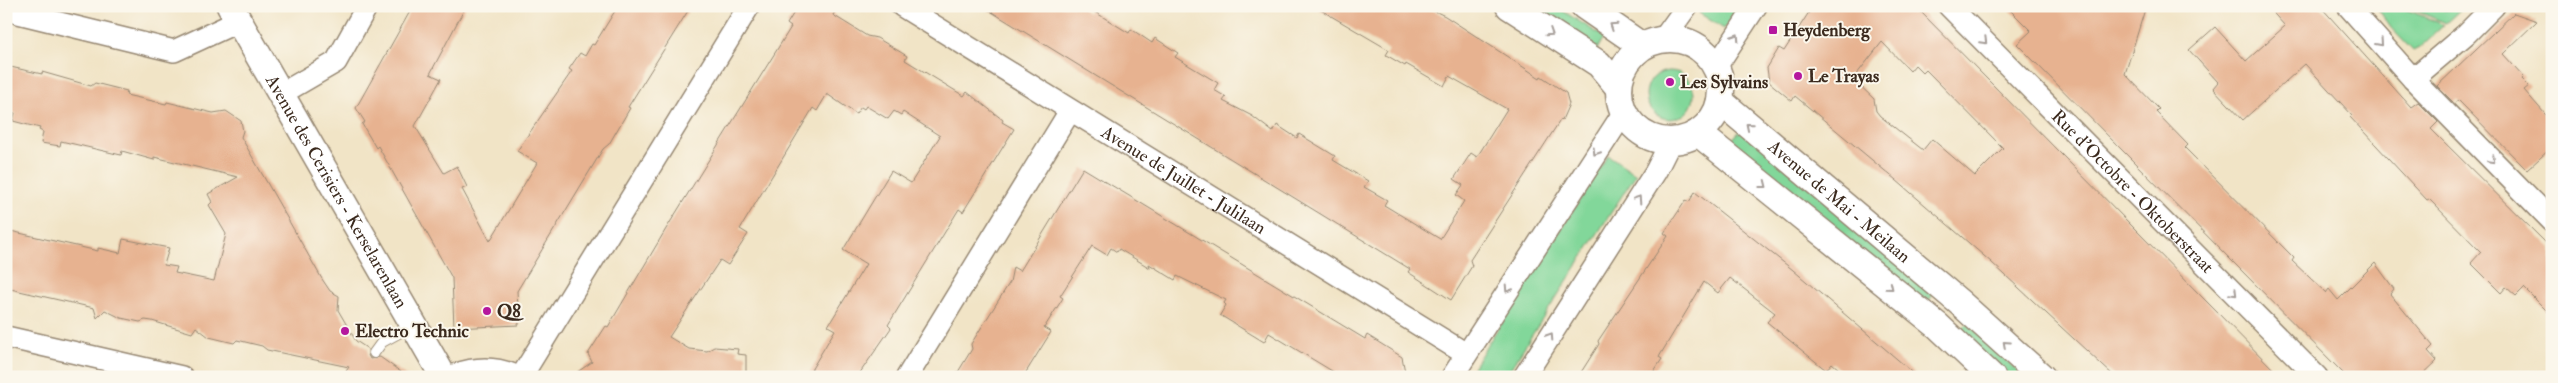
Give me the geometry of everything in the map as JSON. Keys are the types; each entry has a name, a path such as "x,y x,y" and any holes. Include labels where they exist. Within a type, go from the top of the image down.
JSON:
{"street":[{"path":"280,94 336,62 367,6"},
{"path":"521,377 749,6"},
{"name":"Avenue de Juillet - Julilaan","path":"902,6 1466,354"},
{"path":"1509,6 1599,64 1609,73 1630,122 1648,136 1671,141 1680,140 1698,133 1716,113 1720,101 1721,84 1716,67 1700,48 1677,38 1653,42 1584,6"},
{"path":"1452,377 1621,100 1623,68 1628,60 1653,42 1687,6"},
{"path":"1716,67 1756,6"},
{"name":"Rue d'Octobre - Oktoberstraat","path":"1949,6 2317,377"},
{"path":"2348,6 2412,79 2552,220"},
{"path":"2412,79 2466,34 2494,6"},
{"path":"6,10 174,51 235,14"},
{"name":"Avenue des Cerisiers - Kerselarenlaan","path":"235,14 414,324 439,369 441,377"},
{"name":"Avenue de Mai - Meilaan","path":"1720,101 1959,302 2042,377"},
{"path":"907,377 1070,111"},
{"name":"Avenue de Mai - Meilaan","path":"1698,133 1938,326 1992,377"},
{"path":"1524,377 1656,171 1671,141"},
{"path":"1938,326 1959,302"},
{"path":"6,336 182,377"},
{"path":"456,377 472,372 491,371 512,377"}],"lane":[{"path":"374,353 382,342 414,324"}],"green space":[{"path":"1522,6 1555,6 1604,37 1595,53"},
{"path":"1703,6 1739,6 1724,29 1699,13"},
{"path":"2376,6 2398,6 2444,25 2419,48 2413,51 2391,28"},
{"path":"2404,6 2426,6 2445,10 2464,6 2446,23"},
{"path":"1670,71 1679,73 1687,78 1692,86 1694,95 1692,104 1687,112 1679,117 1670,119 1661,117 1653,112 1648,104 1646,95 1648,86 1653,78 1661,73"},
{"path":"1743,127 1935,291 1925,307 1729,143"},
{"path":"1608,155 1636,174 1505,377 1467,377"},
{"path":"1967,323 2024,377 2004,377 1958,333"}],"building":[{"path":"413,6 466,6 430,74 441,79 415,126 444,173 457,166 467,187 462,189 490,241 537,163 517,151 572,71 569,69 580,53 585,56 592,44 594,45 618,6 691,6 628,107 630,108 609,144 603,149 517,291 519,325 454,328 452,278 378,146 376,148 362,124 365,122 356,108"},
{"path":"798,6 838,6 833,15 867,36 877,38 907,56 905,60 964,96 967,92 1003,120 1002,122 1014,129 963,212 959,209 888,325 891,328 857,377 807,377 835,330 828,326 866,264 843,250 891,171 911,183 940,136 903,112 901,115 894,111 888,119 866,106 864,109 861,107 856,114 827,94 817,111 813,108 740,229 748,234 728,265 720,260 669,337 689,349 707,351 714,347 738,349 737,354 746,355 746,377 570,377 592,362 588,354 606,326 608,327 666,229 791,27 787,24"},
{"path":"982,6 1078,6 1088,13 1090,9 1129,33 1131,29 1152,43 1155,38 1178,53 1175,57 1218,83 1214,90 1226,97 1223,101 1252,116 1273,132 1277,125 1297,138 1299,134 1335,156 1333,160 1368,181 1364,187 1387,200 1384,205 1440,239 1464,201 1456,195 1463,185 1454,179 1471,153 1477,157 1507,109 1449,76 1444,86 1406,64 1405,66 1386,55 1389,50 1314,6 1424,6 1445,16 1540,78 1541,76 1566,93 1569,104 1562,120 1470,260 1472,266 1451,300 1408,272 1410,269"},
{"path":"1813,6 1915,6 2281,377 2115,377 1991,262 1896,180 1795,96 1792,101 1769,82 1767,68 1779,48 1784,51","holes":["1882,42 1910,71 1915,65 1923,73 1926,70 2003,148 1975,176 1932,139 1923,150 1880,116 1876,111 1874,99 1853,79"]},
{"path":"2006,6 2146,6 2125,74 2159,109 2156,112 2188,145 2185,148 2294,258 2292,261 2326,293 2329,289 2338,300 2375,263 2394,289 2390,294 2433,346 2428,351 2437,361 2420,377 2347,377 2017,44 2031,31"},
{"path":"2267,6 2320,6 2411,107 2418,102 2438,122 2431,129 2552,249 2552,316 2524,288 2516,296 2506,287 2501,293 2471,263 2481,252 2429,199 2427,200 2350,117 2352,115 2305,64 2243,120 2213,88 2218,82 2189,50 2215,27 2246,61 2285,26"},
{"path":"2514,13 2537,21 2503,54 2524,77 2522,79 2529,86 2524,90 2552,122 2552,147 2527,170 2458,100 2454,103 2437,86"},
{"path":"6,66 42,74 42,72 91,86 95,83 127,91 126,95 166,104 167,102 213,113 226,111 241,121 243,131 241,137 322,279 330,291 339,296 338,310 356,341 368,349 370,359 380,357 408,377 342,377 349,367 267,350 262,346 237,340 234,343 209,337 196,327 192,333 152,321 145,320 140,322 121,318 105,310 97,318 94,308 6,288 6,230 98,251 98,248 120,253 123,239 169,248 164,265 177,267 175,273 214,281 226,234 209,205 212,202 208,194 238,177 154,157 154,160 122,151 121,155 61,141 60,146 41,143 43,132 39,130 40,128 13,121 15,113 6,111"},
{"path":"1083,168 1365,339 1367,335 1402,357 1406,377 1342,377 1269,333 1264,342 1220,315 1226,305 1224,303 1226,300 1177,276 1175,280 1149,264 1150,268 1119,249 1117,252 1111,248 1107,255 1092,246 1060,296 1063,298 1044,328 1051,332 1023,377 955,377 972,349 971,344 1010,282 1013,267 1020,271"},
{"path":"1695,192 1793,270 1918,377 1848,377 1832,363 1826,370 1767,322 1775,313 1730,278 1718,293 1704,282 1659,357 1662,359 1650,377 1578,377 1599,344 1598,341 1668,236 1664,233 1686,200 1689,202"}],"place":[{"name":"Heydenberg","path":"1773,30"},
{"name":"Le Trayas","path":"1798,76"},
{"name":"Les Sylvains","path":"1670,82"},
{"name":"Q8","path":"487,311"},
{"name":"Electro Technic","path":"345,331"}]}
